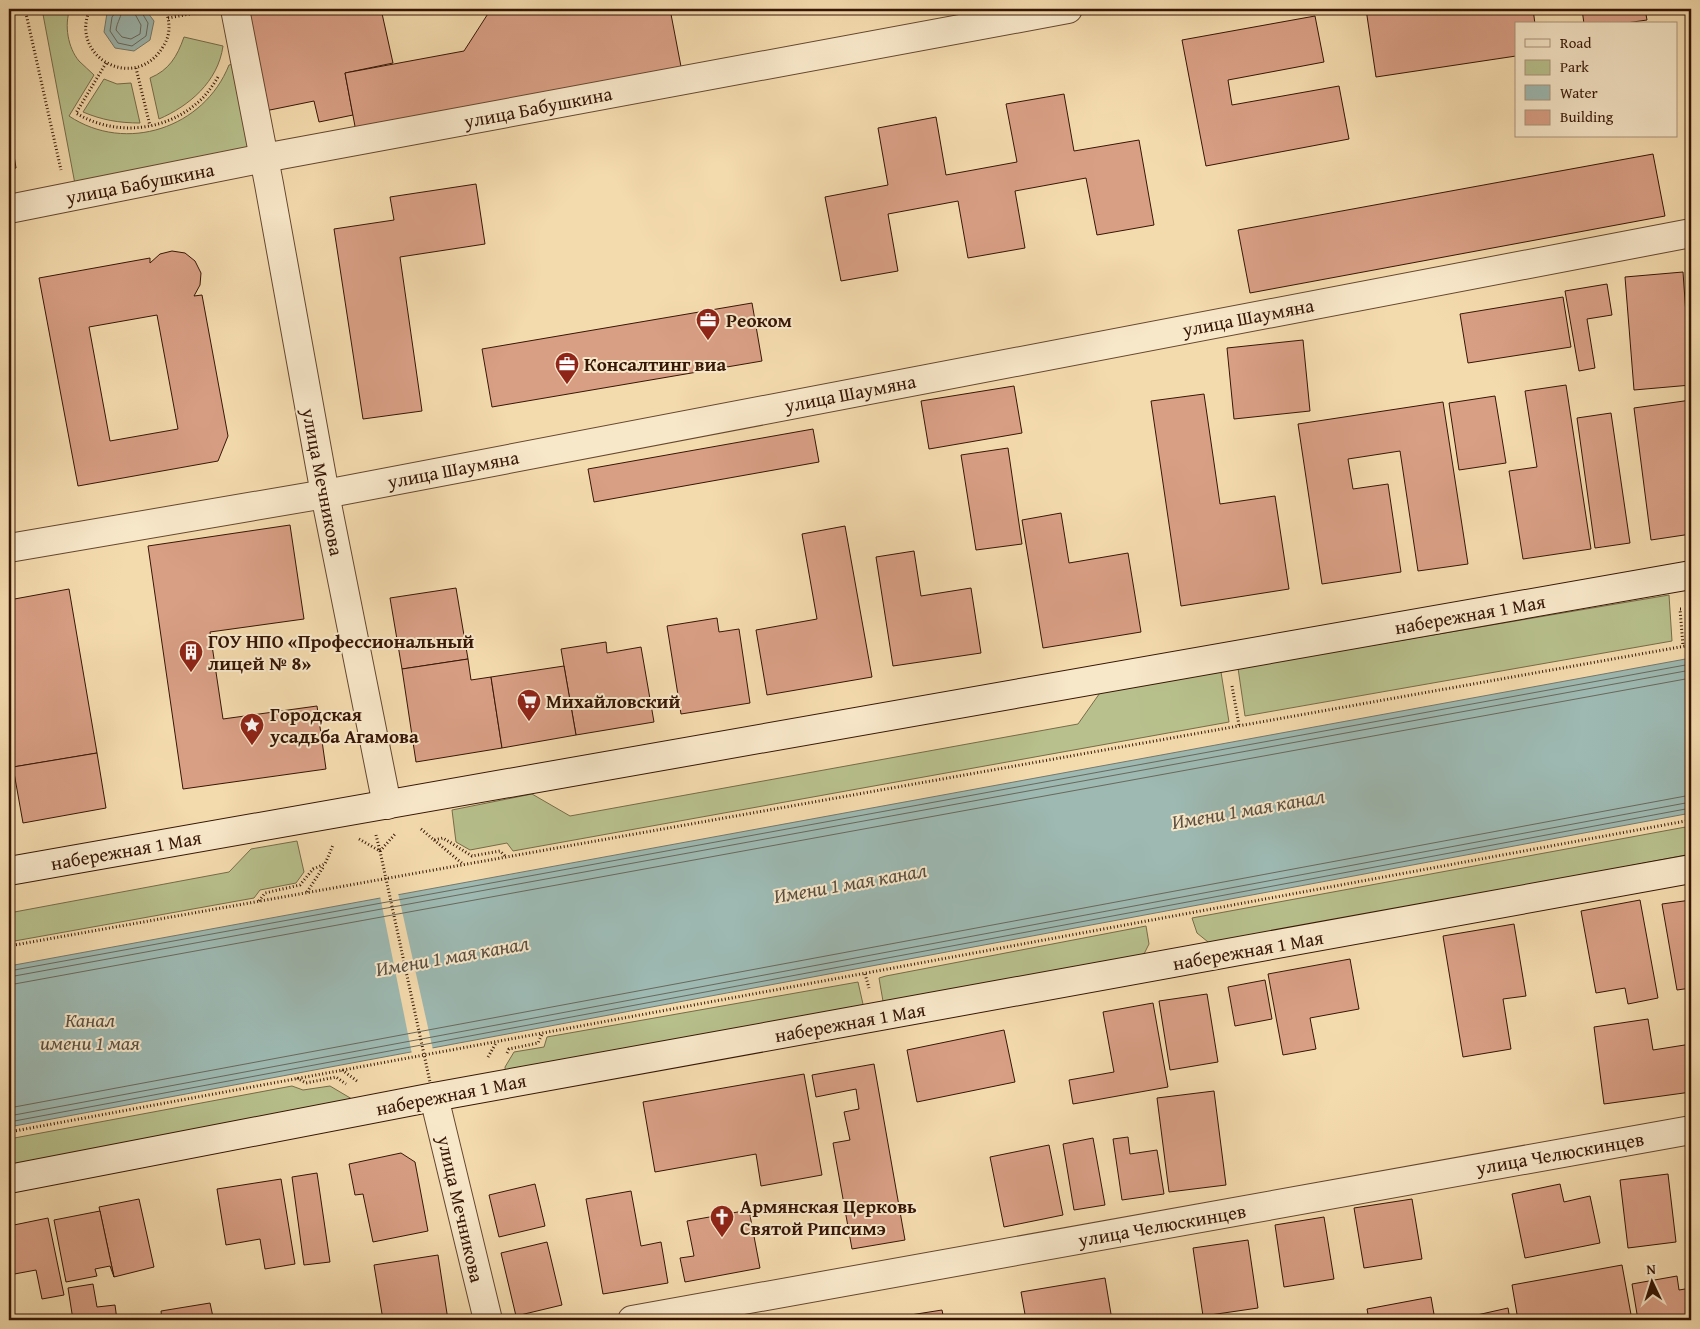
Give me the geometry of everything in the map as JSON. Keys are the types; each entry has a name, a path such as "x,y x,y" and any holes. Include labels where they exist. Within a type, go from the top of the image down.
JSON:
{"street":[{"name":"улица Мечникова","path":"235,9 325,494 387,804"},
{"name":"улица Бабушкина","path":"9,209 264,158 1068,9"},
{"name":"улица Шаумяна","path":"9,548 325,494 1691,233"},
{"name":"набережная 1 Мая","path":"9,871 1691,575"},
{"name":"набережная 1 Мая","path":"9,1178 432,1090 1691,869"},
{"name":"улица Мечникова","path":"432,1090 488,1320"},
{"name":"улица Челюскинцев","path":"632,1320 1691,1130"}],"path":[{"path":"25,9 67,198"},
{"path":"90,9 87,16 86,30 89,44 97,56 106,63 122,69 136,68 149,63 160,53 167,40 169,27 165,9"},
{"path":"168,18 208,10"},
{"path":"106,63 76,114 100,124 119,128 140,128 160,124 179,116 196,104 210,89 221,72"},
{"path":"136,68 150,126"},
{"path":"1680,609 1683,646"},
{"path":"9,946 1691,645"},
{"path":"1232,690 1238,725"},
{"path":"9,1132 1691,820"},
{"path":"420,828 463,865"},
{"path":"375,831 432,1090"},
{"path":"380,851 398,831"},
{"path":"307,892 326,864 336,838"},
{"path":"434,840 443,838 472,856 500,850 506,857"},
{"path":"358,839 380,851"},
{"path":"259,901 265,893 300,885 313,869 326,864"},
{"path":"866,974 870,993"},
{"path":"486,1060 497,1042"},
{"path":"341,1070 360,1083"}],"green space":[{"path":"42,9 70,9 67,29 72,50 79,61 94,75 69,116 91,127 115,133 138,133 161,128 182,119 201,105 217,87 229,65 237,63 255,152 75,184"},
{"path":"184,37 223,46 220,59 208,81 191,100 159,119 150,78 157,75 172,62"},
{"path":"104,79 117,84 131,83 140,123 111,120 83,112"},
{"path":"1669,595 1672,641 1245,716 1238,668"},
{"path":"1221,672 1229,722 513,851 507,843 470,850 456,842 452,810 532,794 570,816 1078,724 1102,690"},
{"path":"1691,826 1691,854 1213,946 1197,933 1192,918"},
{"path":"297,841 304,872 296,883 260,890 254,898 9,942 9,913 229,872 251,849"},
{"path":"1146,926 1149,944 1141,960 884,1007 879,978"},
{"path":"858,982 865,1013 506,1076 505,1067 514,1052 544,1047 547,1037"},
{"path":"292,1086 303,1090 330,1086 357,1102 9,1169 9,1139"}],"water":[{"path":"114,9 145,9 154,21 150,40 134,51 115,48 104,32 107,13"},
{"name":"Канал имени 1 мая","path":"1691,658 1691,813 9,1127 9,966"}],"pier":[{"path":"398,893 433,1050 412,1054 380,896"}],"building":[{"path":"243,9 381,9 393,63 345,73 353,115 319,122 314,101 265,111"},
{"path":"491,9 670,9 683,77 357,137 345,73 464,51"},
{"path":"1366,9 1533,9 1535,22 1515,22 1515,56 1376,77"},
{"path":"1582,9 1645,9 1647,20 1633,22 1584,22"},
{"path":"1315,16 1324,62 1228,80 1232,105 1339,86 1349,139 1206,166 1182,40"},
{"path":"1064,94 1074,151 1139,140 1154,225 1097,235 1086,178 1015,191 1025,248 968,258 958,201 888,214 898,271 841,281 825,197 888,185 878,128 936,117 946,175 1017,162 1006,104"},
{"path":"9,124 16,168 9,169"},
{"path":"1653,154 1665,216 1250,293 1238,230"},
{"path":"476,184 485,244 400,257 422,411 363,419 334,229 394,220 390,197"},
{"path":"172,251 185,253 195,261 201,273 200,285 194,296 202,295 228,436 218,461 78,486 39,278 150,258 150,263 160,254","holes":["157,315 178,429 110,441 89,327"]},
{"path":"1683,272 1691,385 1634,390 1625,277"},
{"path":"1607,284 1612,315 1587,319 1595,368 1579,371 1565,291"},
{"path":"1563,297 1571,347 1468,363 1460,314"},
{"path":"752,303 762,361 492,407 482,349"},
{"path":"1303,340 1310,411 1234,419 1227,348"},
{"path":"1566,385 1591,549 1523,559 1509,471 1537,467 1525,391"},
{"path":"1014,386 1022,433 929,449 921,401"},
{"path":"1204,394 1220,504 1275,496 1289,589 1181,606 1151,401"},
{"path":"1495,396 1506,463 1459,470 1449,403"},
{"path":"1691,400 1691,534 1651,540 1634,408"},
{"path":"1443,402 1468,564 1418,571 1400,451 1348,459 1353,489 1388,484 1401,572 1322,584 1298,424"},
{"path":"1611,413 1630,543 1595,548 1577,418"},
{"path":"813,429 819,462 594,502 588,469"},
{"path":"1008,448 1022,544 976,550 961,455"},
{"path":"1061,513 1069,563 1128,553 1141,632 1043,648 1022,520"},
{"name":"ГОУ НПО «Профессиональный лицей № 8»","path":"290,525 304,619 210,632 223,719 317,706 326,769 183,789 148,546"},
{"path":"845,526 872,677 767,695 756,630 817,619 802,534"},
{"path":"914,551 921,596 971,588 981,653 893,666 876,557"},
{"path":"456,588 468,659 402,669 390,598"},
{"path":"69,589 97,753 13,767 9,740 9,600"},
{"path":"717,618 719,632 739,629 750,703 681,714 667,626"},
{"path":"606,642 607,653 641,647 654,722 576,735 561,649"},
{"path":"468,659 471,680 491,677 502,748 416,762 402,669"},
{"path":"564,666 576,735 502,748 491,677"},
{"path":"97,753 106,808 23,823 13,767"},
{"path":"1640,900 1658,998 1628,1004 1625,988 1596,993 1581,911"},
{"path":"1691,900 1691,988 1677,990 1662,904"},
{"path":"1514,924 1526,996 1503,999 1511,1049 1463,1057 1443,936"},
{"path":"1350,959 1359,1009 1310,1018 1316,1049 1283,1055 1268,974"},
{"path":"1265,980 1272,1019 1235,1026 1228,987"},
{"path":"1207,994 1218,1062 1170,1070 1159,1001"},
{"path":"1153,1003 1168,1087 1073,1104 1069,1080 1114,1072 1103,1012"},
{"path":"1691,1004 1691,1031 1690,1031 1686,1005"},
{"path":"1648,1019 1653,1050 1691,1044 1691,1092 1604,1104 1594,1027"},
{"path":"1004,1030 1015,1082 917,1102 907,1050"},
{"path":"874,1064 905,1240 852,1249 833,1143 850,1140 844,1112 859,1109 856,1089 816,1097 812,1075"},
{"path":"804,1074 822,1175 761,1186 756,1154 655,1172 643,1102"},
{"path":"1214,1091 1226,1185 1169,1192 1157,1098"},
{"path":"1128,1137 1130,1154 1157,1150 1164,1194 1122,1200 1113,1139"},
{"path":"1093,1138 1105,1205 1074,1210 1063,1144"},
{"path":"1049,1145 1063,1215 1004,1227 990,1157"},
{"path":"401,1153 415,1162 428,1231 373,1242 363,1194 355,1195 349,1164"},
{"path":"317,1173 330,1262 304,1265 292,1177"},
{"path":"1668,1174 1676,1242 1628,1248 1620,1180"},
{"path":"281,1179 295,1264 265,1269 260,1239 226,1245 217,1189"},
{"path":"535,1184 545,1226 499,1237 489,1195"},
{"path":"1560,1184 1564,1202 1590,1196 1600,1243 1525,1258 1512,1194"},
{"path":"631,1191 641,1246 661,1242 668,1283 603,1294 586,1199"},
{"path":"139,1199 154,1267 114,1277 99,1207"},
{"path":"1412,1199 1422,1259 1364,1268 1354,1208"},
{"name":"Армянская Церковь Святой Рипсимэ","path":"749,1210 760,1268 685,1282 680,1258 694,1256 687,1221"},
{"path":"100,1211 114,1277 110,1266 95,1269 97,1276 66,1282 54,1220"},
{"path":"1324,1217 1334,1279 1284,1287 1275,1225"},
{"path":"48,1218 64,1295 42,1299 36,1270 9,1275 9,1226"},
{"path":"1248,1240 1258,1308 1203,1316 1193,1248"},
{"path":"547,1242 562,1305 516,1316 501,1253"},
{"path":"438,1255 448,1320 383,1320 374,1265"},
{"path":"1622,1265 1632,1320 1518,1320 1512,1285"},
{"path":"1677,1276 1679,1290 1691,1288 1691,1320 1638,1320 1632,1284"},
{"path":"1105,1278 1112,1320 1026,1320 1021,1292"},
{"path":"93,1284 97,1307 115,1305 117,1320 73,1320 68,1288"},
{"path":"1431,1297 1435,1320 1369,1320 1367,1309"},
{"path":"210,1303 213,1317 228,1315 229,1320 162,1320 161,1311"},
{"path":"1508,1308 1510,1320 1478,1320 1477,1315"},
{"path":"942,1310 944,1320 905,1320 904,1316"},
{"path":"284,1316 285,1320 261,1320"}],"place":[{"name":"Реоком","path":"708,341"},
{"name":"Консалтинг виа","path":"567,385"},
{"name":"ГОУ НПО «Профессиональный лицей № 8»","path":"191,673"},
{"name":"Михайловский","path":"529,722"},
{"name":"Городская усадьба Агамова","path":"252,746"},
{"name":"Армянская Церковь Святой Рипсимэ","path":"722,1238"}],"water label":[{"name":"Имени 1 мая канал","path":"1248,809"},
{"name":"Имени 1 мая канал","path":"850,883"},
{"name":"Имени 1 мая канал","path":"452,956"}]}
